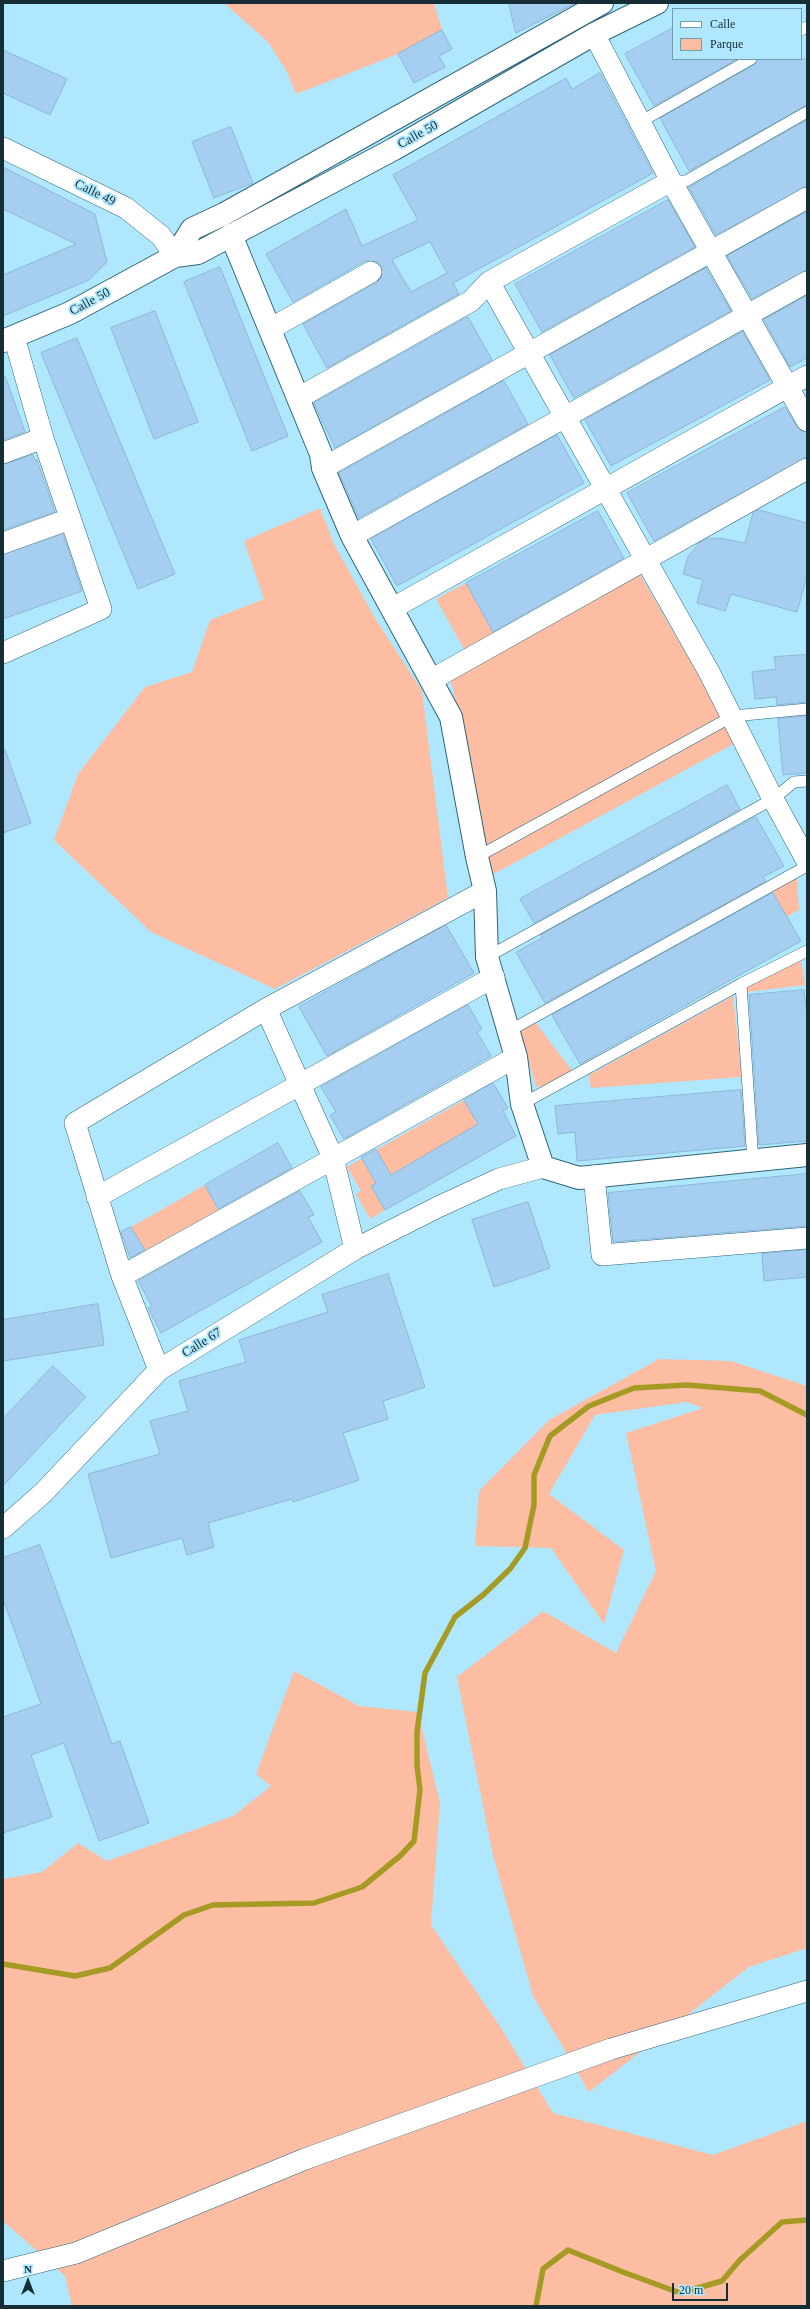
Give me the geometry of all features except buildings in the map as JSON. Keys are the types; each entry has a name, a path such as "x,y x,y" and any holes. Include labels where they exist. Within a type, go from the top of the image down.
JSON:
{"street":[{"name":"Calle 50","path":"175,256 192,229 224,214 602,3"},
{"name":"Calle 50","path":"8,339 70,313 175,256 198,254 394,149 594,34 657,3"},
{"path":"594,34 671,181 807,421"},
{"name":"Calle 49","path":"3,148 126,208 161,236 175,256"},
{"path":"298,398 471,301 489,282 671,181"},
{"path":"323,468 528,351 807,198"},
{"path":"231,235 321,454 323,468 352,536 451,717 477,857 485,890 490,967 516,1057 522,1104 543,1167 579,1178 753,1162 807,1155"},
{"path":"270,329 371,272"},
{"path":"489,282 733,716 773,799 806,859"},
{"path":"352,536 564,416 807,282"},
{"path":"3,654 101,609 44,438 8,339"},
{"path":"392,608 807,376"},
{"path":"3,453 44,438"},
{"path":"432,680 644,559 807,469"},
{"path":"3,543 70,519"},
{"path":"159,1370 122,1276 75,1123 266,1009 485,890"},
{"path":"97,1197 298,1084 490,967"},
{"path":"266,1009 298,1084 333,1158 355,1249"},
{"path":"122,1276 516,1057"},
{"name":"Calle 67","path":"3,1528 43,1493 159,1370 355,1249 438,1207 499,1179 543,1167"},
{"path":"594,1176 602,1255 807,1238"},
{"path":"3,2272 76,2253 305,2159 604,2052 807,1991"}],"lane":[{"path":"640,122 749,60"},
{"path":"671,181 686,181 807,112"},
{"path":"477,857 733,716 807,708"},
{"path":"490,967 773,799 794,782 807,781"},
{"path":"509,1031 806,859"},
{"path":"522,1104 741,984 807,951"},
{"path":"741,984 753,1162"}],"green space":[{"path":"224,3 434,3 442,30 398,54 296,94 286,70 268,42"},
{"path":"320,508 334,544 375,618 422,691 448,898 275,989 151,932 54,840 78,774 145,687 192,672 210,620 264,599 244,541"},
{"path":"638,571 737,742 492,875 451,680"},
{"path":"466,583 494,634 465,651 436,599"},
{"path":"793,878 797,879 799,910 786,917 772,889"},
{"path":"801,959 805,985 747,992 747,987"},
{"path":"733,996 742,1077 591,1088 589,1075"},
{"path":"535,1022 574,1073 545,1088 536,1086 520,1033 521,1029"},
{"path":"464,1100 478,1125 444,1144 458,1169 443,1177 429,1153 390,1175 376,1150"},
{"path":"362,1158 376,1183 371,1186 385,1210 370,1219 356,1194 361,1191 347,1167"},
{"path":"205,1185 218,1210 145,1251 131,1227"},
{"path":"659,1359 731,1361 807,1386 807,1948 749,1967 589,2092 533,1996 493,1855 457,1677 543,1611 616,1653 656,1571 626,1433 703,1408 687,1402 595,1415 549,1494 624,1550 604,1624 551,1548 475,1546 479,1491 549,1420"},
{"path":"294,1671 359,1706 418,1712 440,1803 431,1925 501,2028 553,2113 713,2155 807,2121 807,2306 72,2306 65,2276 3,2221 3,1879 42,1872 78,1843 107,1861 233,1816 271,1786 256,1774"}],"waterway":[{"path":"3,1964 75,1976 110,1968 184,1915 213,1905 314,1903 362,1887 400,1856 414,1841 420,1790 417,1765 417,1732 425,1673 455,1617 483,1595 510,1569 525,1548 534,1505 534,1475 550,1436 589,1406 634,1388 687,1385 760,1391 807,1415"},
{"path":"536,2306 543,2269 568,2250 680,2293 722,2281 740,2260 782,2222 807,2220"}]}
